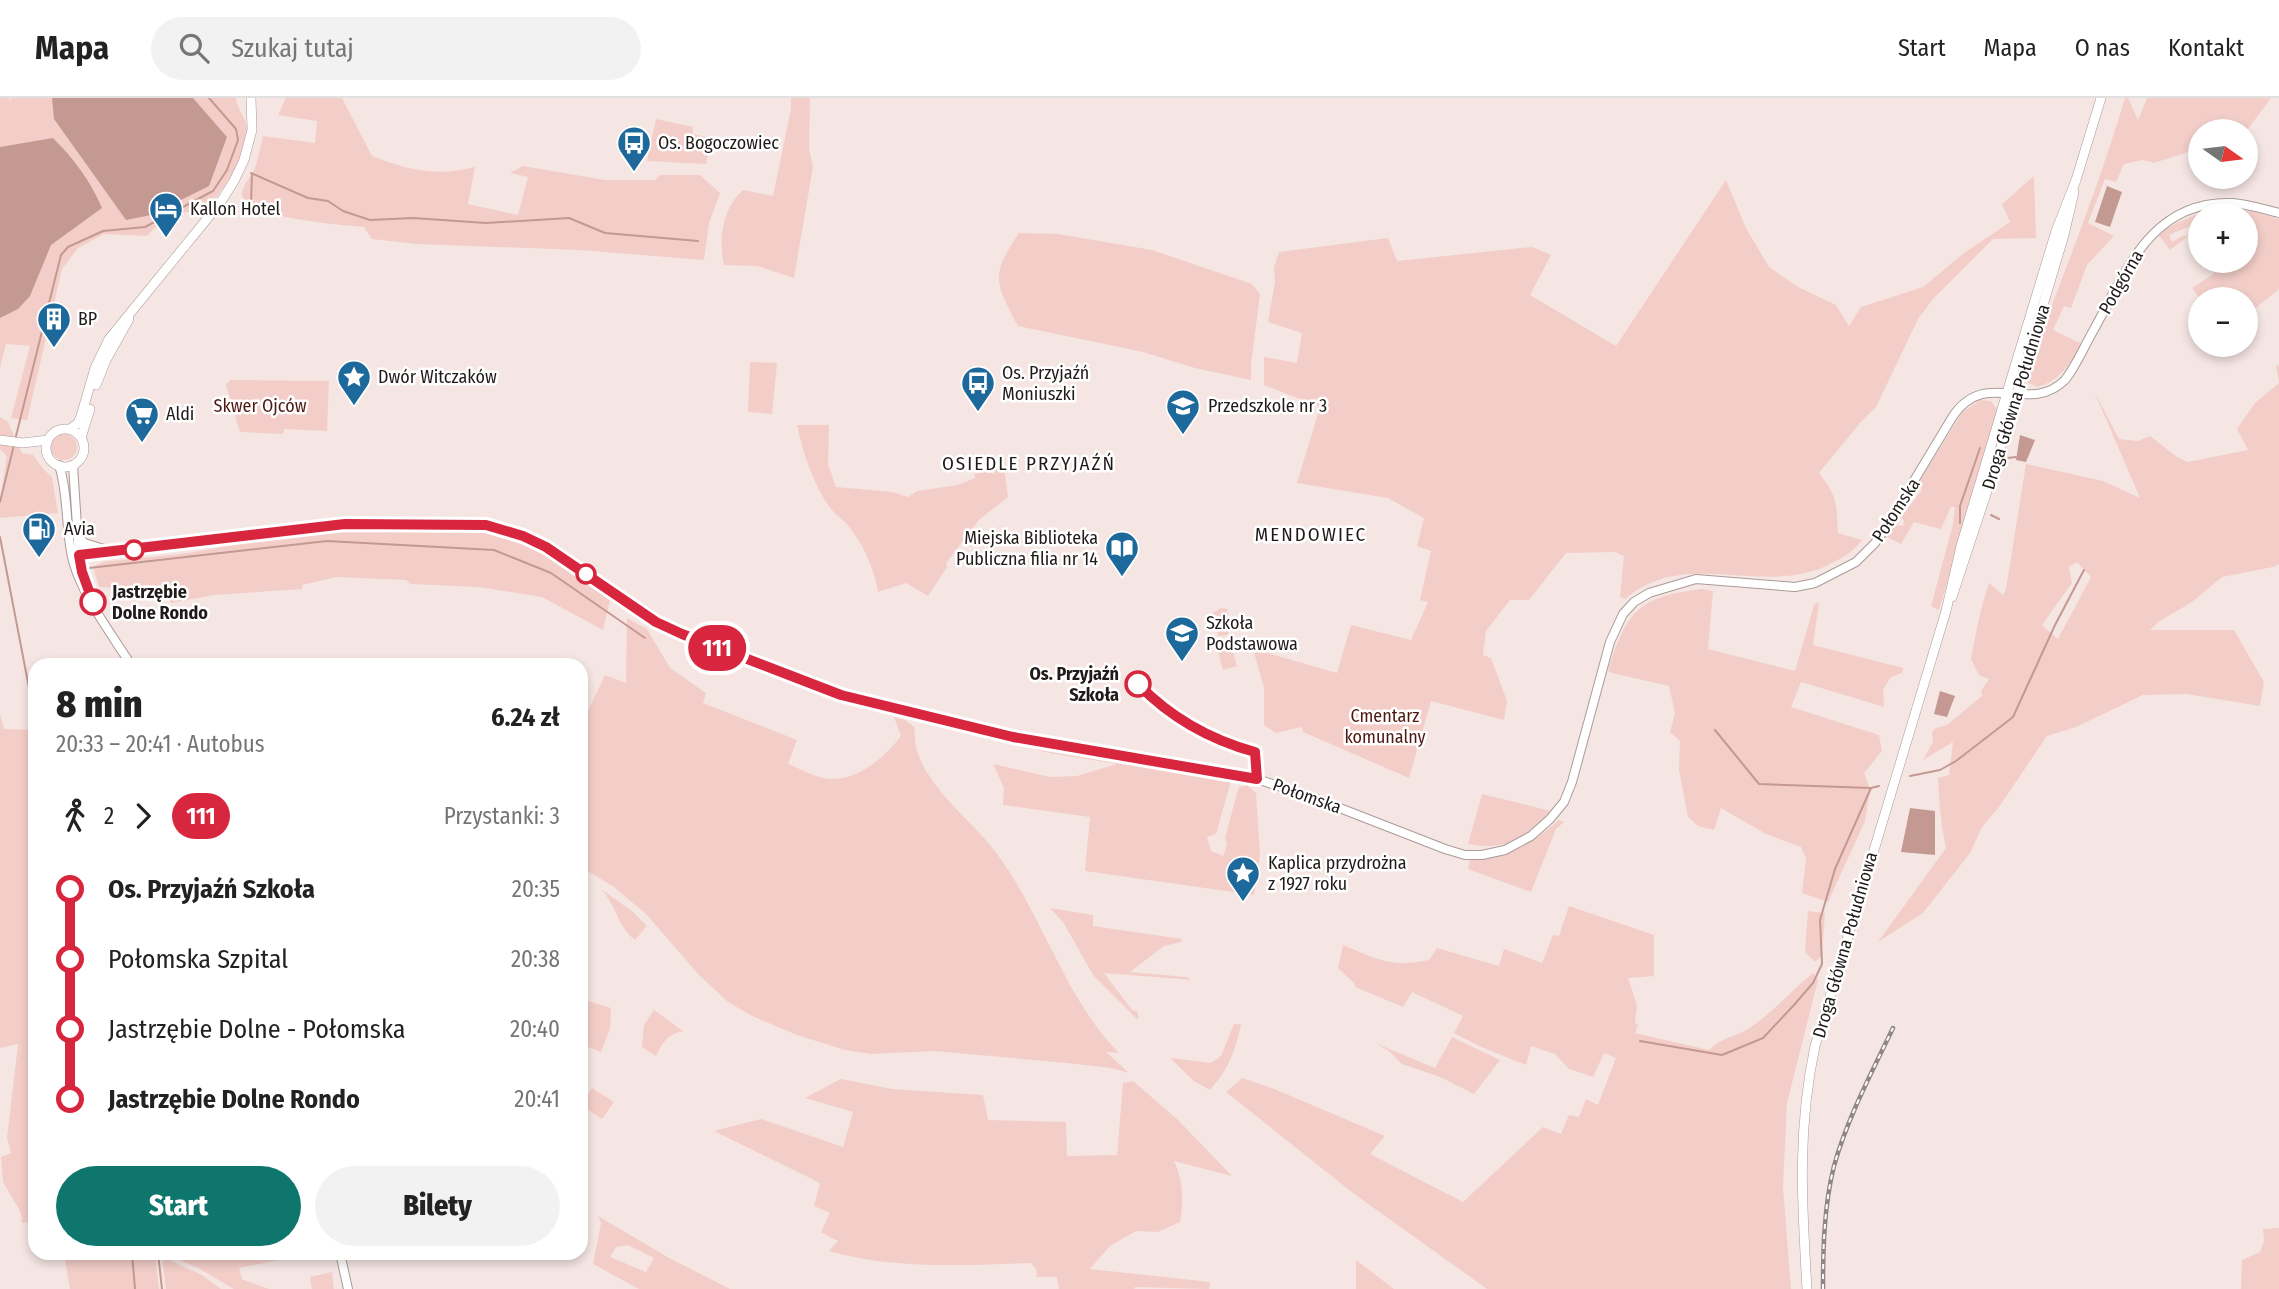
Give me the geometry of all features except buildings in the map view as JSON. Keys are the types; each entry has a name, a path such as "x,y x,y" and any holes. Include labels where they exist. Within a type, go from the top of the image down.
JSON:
{"main road":[{"path":"134,308 98,378 81,438 84,451 73,465 59,465 50,459 47,444 55,432 70,429 78,423 95,368 109,339 134,308 229,192 244,160 252,130 251,98"},
{"name":"Droga Główna Południowa","path":"1807,1289 1801,1194 1802,1147 1809,1074 1826,1005 1946,611 1968,555 2011,393 2064,234 2076,180 2101,98"},
{"path":"70,429 81,438"},
{"path":"0,440 47,444"}],"street":[{"name":"Podgórna","path":"2089,340 2136,253 2164,222 2194,209 2221,203 2248,205 2279,213"},
{"name":"Połomska","path":"79,555 345,524 486,525 523,536 546,547 656,622 841,695 1013,737 1257,779 1331,804 1445,849 1465,855 1482,855 1505,850 1531,836 1550,819 1563,802 1572,782 1610,642 1623,614 1634,603 1649,593 1696,579 1795,587 1832,576 1856,562 1875,543 1953,416 1964,403 1981,393 2037,394 2055,388 2068,375 2089,340"},
{"path":"59,465 82,572 93,602"},
{"path":"73,465 77,573 86,594 127,658"},
{"name":"Połomska","path":"74,537 84,543 114,551"},
{"path":"342,1260 348,1289"}],"green space":[{"path":"0,98 10,98 9,102 12,98 236,98 247,128 247,138 240,160 227,183 206,210 174,216 147,236 104,234 78,248 62,269 27,420 11,418 30,346 6,344 0,368"},
{"path":"286,98 342,98 372,156 398,165 435,172 475,167 468,204 518,215 528,177 510,173 523,166 605,180 655,180 660,175 700,175 720,193 709,223 704,260 579,250 417,244 372,239 364,227 295,219 257,209 246,202 242,193 255,168 263,136 315,143 317,121 278,115"},
{"path":"791,98 810,98 809,148 813,167 794,278 757,266 724,265 722,255 724,224 736,197 743,190 773,196"},
{"path":"2125,98 2128,98 2138,120 2147,98 2271,98 2255,119 2188,119 2188,152 2154,163 2143,160 2124,164 2116,182 2105,179 2088,223 2114,236 2087,265 2071,308 2064,306 2053,330 2082,344 2069,365 2058,376 2037,387 2027,382 2045,324"},
{"path":"656,119 693,127 693,134 711,138 706,164 647,161"},
{"name":"Cmentarz komunalny","path":"2034,176 2036,238 1993,239 1933,299 1918,319 1876,407 1819,473 1835,500 1838,533 1862,540 1848,553 1807,573 1780,576 1674,576 1649,584 1625,599 1620,597 1624,556 1615,552 1566,553 1529,600 1510,600 1486,631 1483,655 1491,658 1507,701 1504,720 1431,701 1409,778 1303,732 1302,727 1276,733 1264,725 1264,688 1253,649 1337,673 1351,625 1411,640 1428,602 1420,600 1431,551 1417,546 1424,518 1388,498 1297,483 1320,407 1264,385 1264,357 1297,363 1302,333 1268,322 1275,282 1274,268 1279,252 1388,238 1397,261 1532,247 1551,255 1530,295 1616,346 1726,180 1746,228 1769,267 1798,287 1836,305 1849,326 1861,307 1923,287 1964,253 2010,222 2002,204"},
{"path":"2258,213 2279,219 2279,289 2258,306 2258,287 2194,287 2215,273 2258,273"},
{"path":"2188,218 2188,227 2169,235 2172,242 2182,236 2188,236 2170,250 2158,234"},
{"path":"1019,233 1058,234 1152,250 1252,284 1260,294 1251,380 1195,368 1143,352 1018,326 1004,299 999,279 1003,259"},
{"path":"750,362 777,363 772,414 748,412"},
{"name":"Skwer Ojców","path":"230,380 329,381 327,431 284,429 283,434 240,432 226,385"},
{"path":"2279,383 2279,564 2222,577 2192,602 2150,630 2234,630 2264,682 2260,706 2187,694 2143,695 2076,727 2047,736 1999,807 1982,827 1970,853 1923,913 1878,942 1946,848 1938,778 1949,775 1953,742 1923,760 1933,742 1932,732 1947,725 1982,696 1981,691 1989,679 1979,675 1971,659 1989,583 2003,595 2006,589 2026,464 2103,481 2140,498 2094,391 2119,439 2138,441 2150,436 2188,462 2248,450 2237,429 2255,403","holes":["2077,562 2091,577 2058,639 2042,625 2072,583 2069,567"]},
{"path":"1980,400 1991,401 1997,409 1996,419 1939,610 1931,606 1955,507 1951,507 1941,529 1914,522 1901,544 1887,537 1895,525 1903,526 1901,517 1922,490 1917,485 1962,413"},
{"path":"0,417 8,422 22,453 33,455 52,477 58,513 0,518 7,456 0,449"},
{"path":"797,425 829,425 828,464 836,487 892,492 908,497 917,491 958,485 975,478 974,474 995,474 993,460 1003,459 1008,497 980,519 946,563 947,567 928,596 906,583 878,592 863,548 847,524 831,509 814,479"},
{"path":"64,434 73,438 77,447 73,456 64,460 55,456 51,447 55,438"},
{"path":"369,527 480,530 527,542 564,565 610,600 603,630 542,597 479,587 336,577 302,585 302,589 214,595 171,603 169,600 140,598 125,588 99,587 93,567 103,562 188,553"},
{"path":"1702,589 1713,591 1708,649 1795,671 1814,605 1819,602 1813,645 1903,668 1902,673 1891,677 1883,690 1884,707 1801,682 1791,707 1879,735 1882,751 1864,773 1870,789 1865,821 1828,902 1802,893 1806,859 1801,847 1766,834 1721,808 1714,830 1698,826 1688,817 1679,770 1680,741 1670,732 1675,713 1669,686 1608,671 1622,634 1638,610 1663,597"},
{"path":"1221,608 1227,609 1229,632 1228,635 1218,636 1210,615"},
{"path":"627,618 647,629 670,668 706,693 703,703 797,740 788,764 826,779 852,776 871,765 901,736 894,717 905,720 914,727 917,751 925,769 944,796 1000,858 1030,907 1084,1009 1119,1053 1106,1052 1129,1073 1067,1063 934,1051 871,1054 845,1050 797,1035 752,1016 728,1002 699,975 647,915 614,887 588,871 588,711 605,675 626,683"},
{"path":"1229,639 1237,666 1223,670 1216,643"},
{"path":"0,714 4,729 28,730 28,1222 22,1223 21,1213 3,1182 1,1157 11,1153 7,1138 18,1044 0,1048"},
{"path":"979,732 1232,777 1216,834 1207,837 1211,851 1223,856 1227,845 1225,837 1239,787 1247,785 1256,793 1260,855 1254,895 1085,871 1090,817 1003,805 1004,788 993,764 1050,777 1077,776 1117,764 1049,753 980,736"},
{"path":"1482,794 1551,811 1514,841 1494,846 1468,844"},
{"path":"1559,820 1564,822 1556,829 1531,892 1468,869 1470,860 1518,848 1538,837"},
{"path":"601,889 632,911 647,926 635,940 625,929"},
{"path":"1569,906 1654,935 1654,976 1628,978 1637,1005 1635,1023 1638,1025 1635,1033 1709,1050 1759,1021 1813,973 1818,980 1787,1103 1783,1187 1791,1289 1487,1289 1353,1193 1226,1092 1242,1078 1385,1136 1370,1154 1463,1202 1543,1127 1561,1134 1569,1115 1579,1117 1586,1099 1598,1105 1616,1058 1604,1053 1593,1077 1569,1069 1555,1054 1531,1046 1526,1065 1479,1046 1454,1033 1463,1016 1412,992 1403,1007 1355,987 1338,968 1343,945 1375,958 1405,963 1429,960 1437,948 1499,966 1504,949 1542,963 1553,935 1559,936"},
{"path":"1050,908 1093,915 1093,926 1182,939 1181,942 1164,946 1130,972 1186,977 1192,980 1104,973 1132,1010 1138,1012 1138,1020 1093,975 1063,922"},
{"path":"1808,911 1825,913 1822,955 1815,962 1805,952"},
{"path":"588,1001 611,1008 610,1029 601,1052 588,1047"},
{"path":"654,1010 683,1031 666,1040 656,1056 642,1047 644,1025"},
{"path":"1234,1024 1241,1024 1234,1051 1222,1075 1210,1090 1194,1081 1170,1058 1211,1063 1221,1056"},
{"path":"1452,1037 1500,1060 1474,1094 1440,1077 1402,1064 1389,1051 1375,1043 1435,1068"},
{"path":"841,1079 892,1089 983,1095 988,1120 1066,1122 1067,1156 1117,1155 1123,1083 1133,1081 1178,1120 1232,1176 1174,1161 1182,1191 1180,1222 1158,1232 1136,1231 1110,1246 1090,1269 1210,1282 1209,1289 1059,1289 1057,1277 1037,1277 1036,1269 1031,1263 904,1264 829,1251 838,1241 821,1232 830,1213 814,1206 820,1183 714,1131 761,1119 843,1147 853,1112 805,1098"},
{"path":"592,1088 614,1102 602,1119 588,1110 588,1094"},
{"path":"598,1216 671,1259 730,1289 639,1289 593,1264 601,1223","holes":["628,1245 654,1258 646,1272 610,1257 616,1247"]},
{"path":"2279,1228 2279,1289 2241,1289 2242,1260 2260,1252 2264,1241 2263,1229"},
{"path":"65,1260 156,1260 159,1289 70,1289"},
{"path":"162,1260 169,1260 202,1275 221,1289 166,1289"},
{"path":"180,1260 279,1260 239,1268 242,1279 269,1289 234,1289"},
{"path":"1356,1260 1394,1289 1356,1289"},
{"path":"332,1272 334,1289 312,1289 310,1277"}],"shaded area":[{"path":"52,98 193,98 227,137 209,186 151,215 126,220 54,119"},
{"path":"53,138 81,170 102,208 51,245 30,296 18,309 0,318 0,147"},
{"path":"2107,186 2122,192 2110,227 2095,222"},
{"path":"2020,435 2035,440 2026,462 2016,460"},
{"path":"1940,691 1955,696 1947,717 1934,714"},
{"path":"1910,808 1935,811 1935,855 1901,852"}],"waterway":[{"path":"15,440 61,255 68,247 103,231 145,227 213,191 227,170 238,140 236,129 209,98"},
{"path":"251,173 308,198 328,201 343,211 370,220 413,218 486,223 569,218 605,233 698,241"},
{"path":"251,203 252,174"},
{"path":"0,502 14,445"},
{"path":"1960,523 1960,506 1980,448"},
{"path":"2008,458 2016,457"},
{"path":"1991,515 1999,519"},
{"path":"0,537 28,683"},
{"path":"89,568 327,541 494,550 551,573 645,638"},
{"path":"1910,776 1940,770 1956,761 2013,717 2055,625 2084,570"},
{"path":"1715,730 1759,784 1871,788 1879,786"},
{"path":"1640,1041 1722,1055 1763,1038 1794,1005 1813,983 1822,964 1820,920 1835,869 1871,788"},
{"path":"133,1260 135,1289"},
{"path":"159,1260 162,1289"}],"railway":[{"path":"1823,1289 1826,1212 1834,1166 1853,1113 1893,1028"}],"bus line":[{"name":"111","path":"93,602 79,555 345,524 486,525 523,536 546,547 656,622 841,695 1013,737 1257,779 1255,752 1232,746 1190,725 1138,684"}],"place":[{"name":"Os. Bogoczowiec","path":"634,173"},
{"name":"Kallon Hotel","path":"166,239"},
{"name":"BP","path":"54,349"},
{"name":"Dwór Witczaków","path":"354,407"},
{"name":"Os. Przyjaźń Moniuszki","path":"978,413"},
{"name":"Przedszkole nr 3","path":"1183,436"},
{"name":"Aldi","path":"142,444"},
{"name":"Avia","path":"39,559"},
{"name":"Miejska Biblioteka Publiczna filia nr 14","path":"1122,578"},
{"name":"Jastrzębie Dolne Rondo","path":"93,602"},
{"name":"Szkoła Podstawowa","path":"1182,663"},
{"name":"Os. Przyjaźń Szkoła","path":"1138,684"},
{"name":"Kaplica przydrożna z 1927 roku","path":"1243,903"}],"district":[{"name":"OSIEDLE PRZYJAŹŃ","path":"1029,463"},
{"name":"MENDOWIEC","path":"1311,534"}]}
